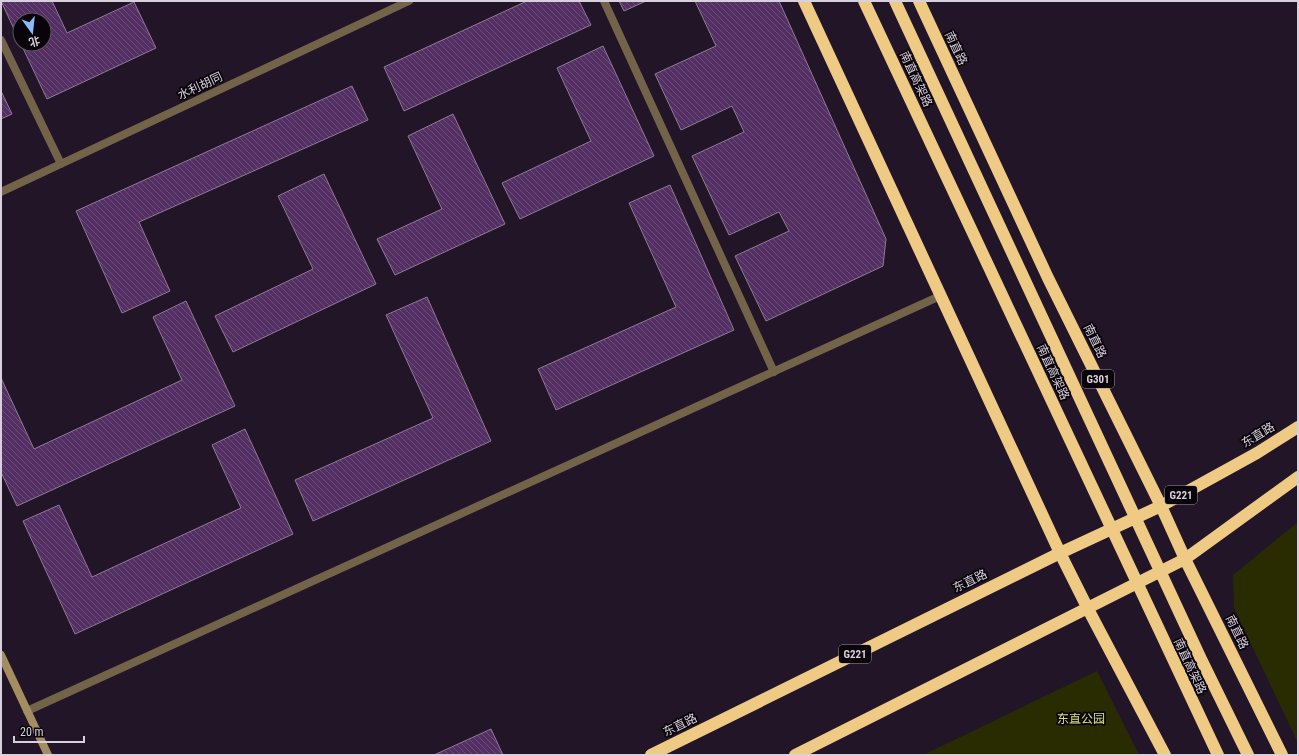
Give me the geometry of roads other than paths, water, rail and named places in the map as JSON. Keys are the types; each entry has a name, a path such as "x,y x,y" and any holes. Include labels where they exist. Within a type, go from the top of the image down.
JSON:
{"highway":[{"path":"804,1 1060,552 1088,609 1165,755"},
{"name":"南直高架路","path":"864,1 1171,658 1218,755"},
{"name":"南直高架路","path":"895,1 1201,659 1248,755"},
{"name":"南直路","path":"919,1 1048,278 1282,755"},
{"name":"东直路","path":"651,755 1060,552 1161,506 1257,453 1298,427"},
{"path":"795,755 1185,559 1298,477"}],"street":[{"name":"水利胡同","path":"1,192 409,1"},
{"path":"604,1 774,372"},
{"path":"1,40 61,164"},
{"path":"27,711 940,296"},
{"path":"1,655 48,755"}],"park label":[{"name":"东直公园","path":"1081,719"}]}
